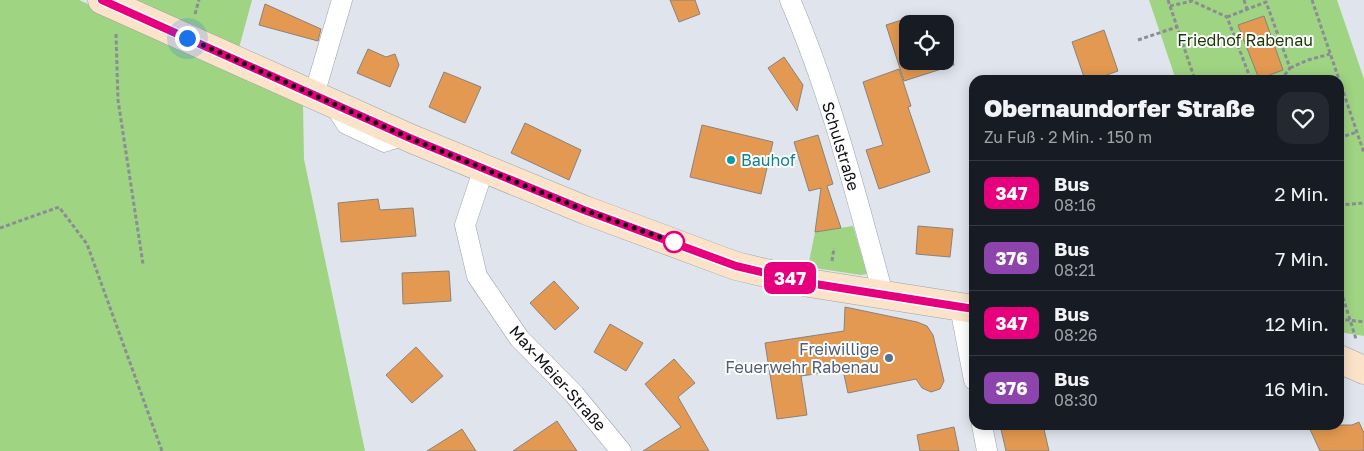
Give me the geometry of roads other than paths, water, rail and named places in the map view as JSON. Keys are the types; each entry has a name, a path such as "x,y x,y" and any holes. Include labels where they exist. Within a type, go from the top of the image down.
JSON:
{"street":[{"path":"319,97 342,0"},
{"name":"Schulstraße","path":"790,0 799,20 843,145 882,294"},
{"path":"110,4 412,139 584,210 736,266 809,283 967,308 969,329"},
{"name":"Max-Meier-Straße","path":"484,168 465,225 476,276 520,338 574,394 618,450"},
{"path":"983,430 987,451"}],"place":[{"name":"Bauhof","path":"731,160"},
{"name":"Freiwillige Feuerwehr Rabenau","path":"889,358"}],"park label":[{"name":"Friedhof Rabenau","path":"1245,40"}]}
